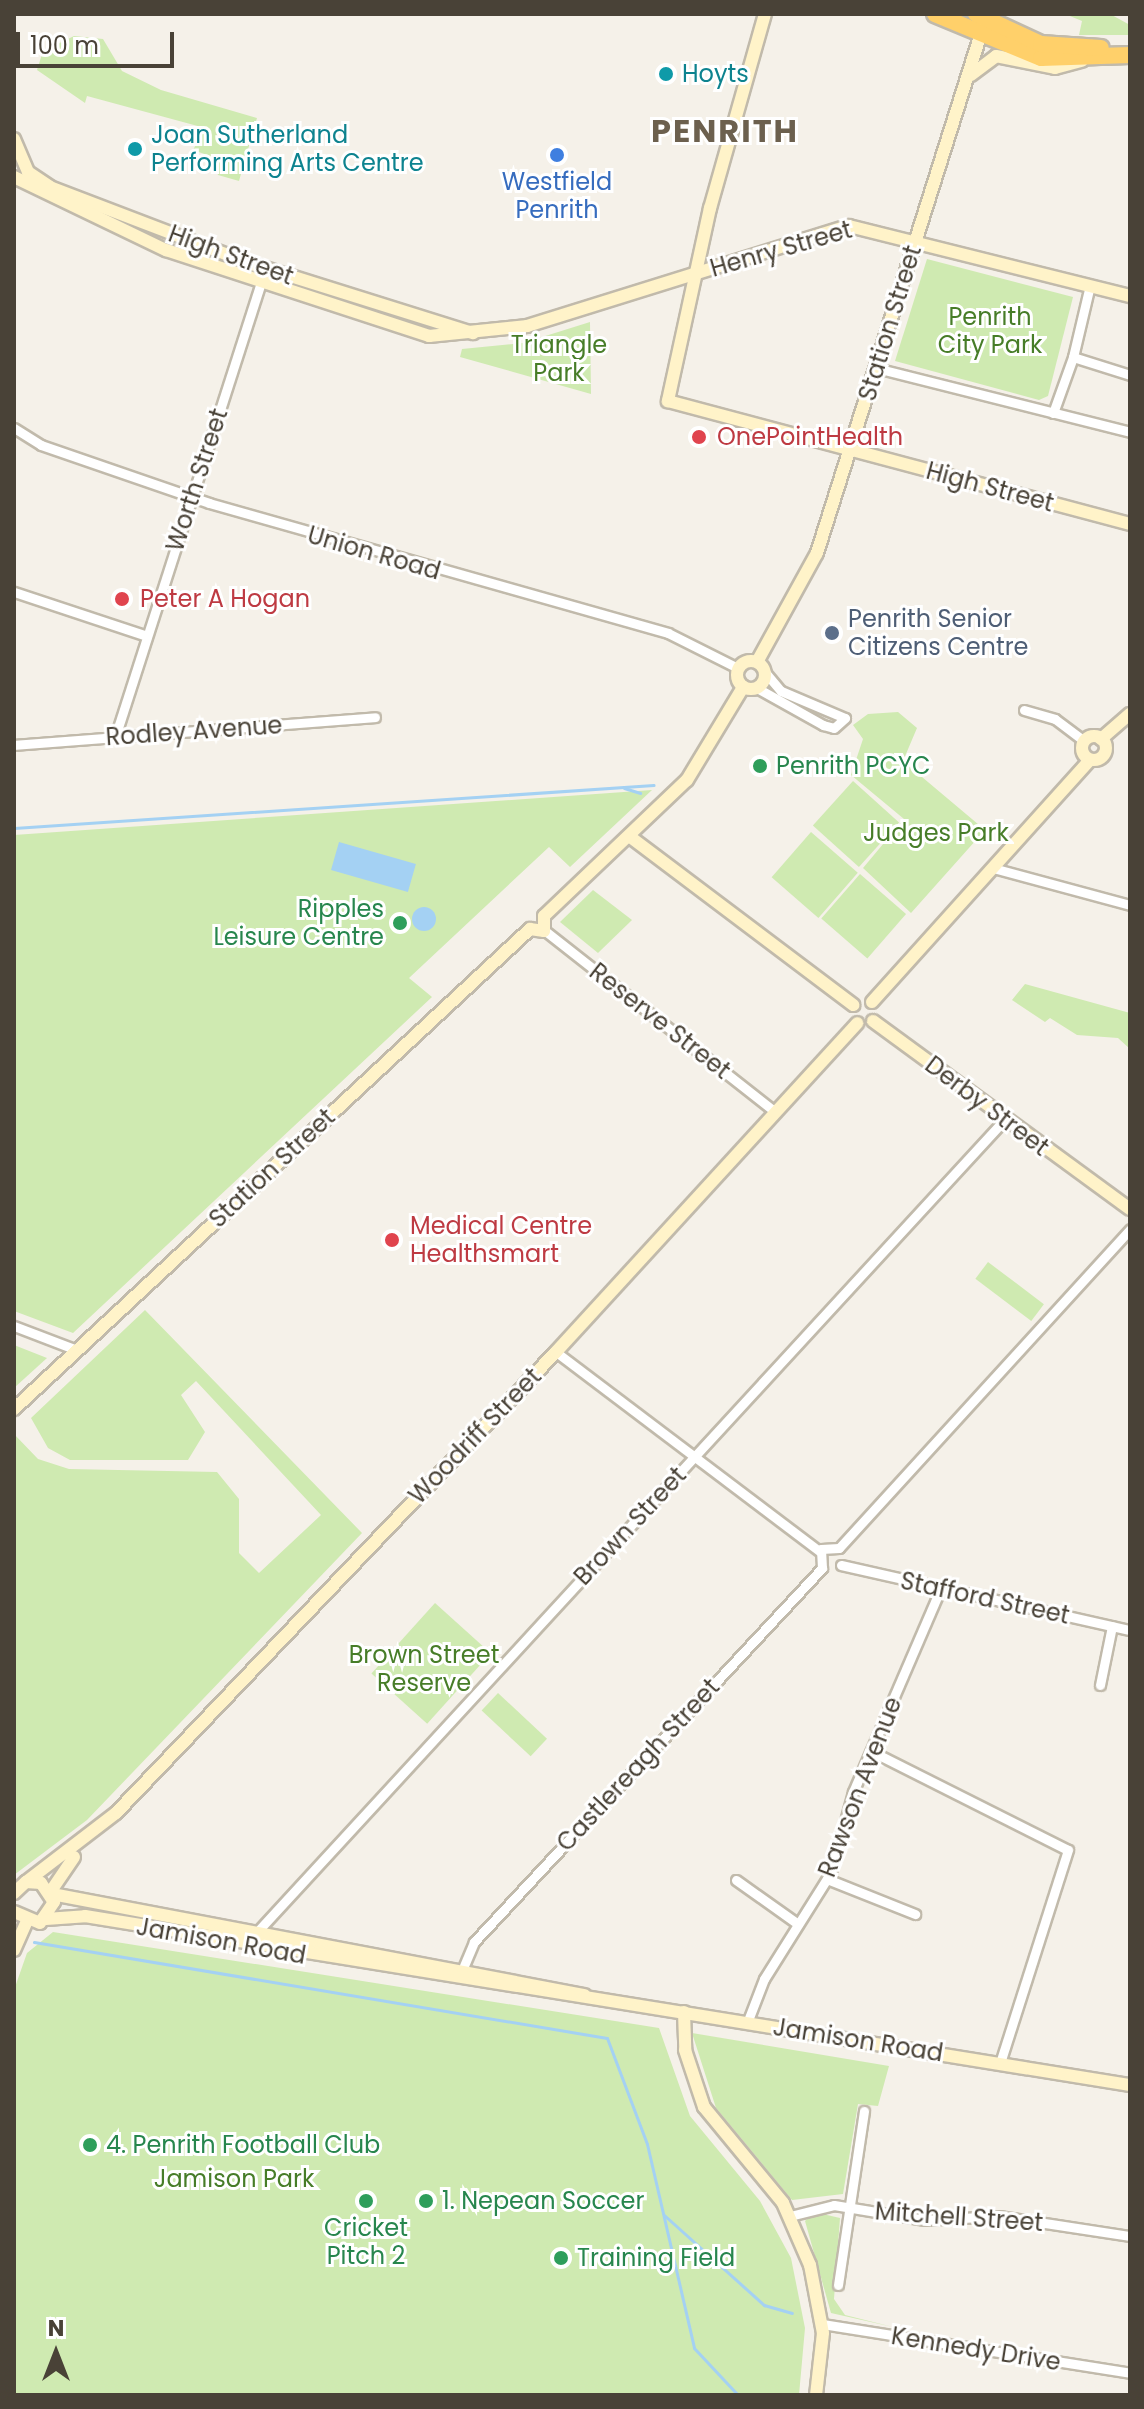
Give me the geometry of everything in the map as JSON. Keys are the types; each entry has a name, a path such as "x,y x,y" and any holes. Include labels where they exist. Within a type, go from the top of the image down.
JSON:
{"highway":[{"path":"935,14 981,22 1063,48 1130,46"},
{"path":"981,22 1027,54 1082,61 1130,55"}],"street":[{"path":"697,272 765,14"},
{"name":"Station Street","path":"750,687 813,564 965,84 981,22"},
{"path":"965,84 991,56 1055,68 1082,61"},
{"name":"High Street","path":"14,139 28,172 50,187 265,268 476,333"},
{"name":"High Street","path":"14,177 100,223 260,284 410,332 476,333 527,326"},
{"name":"Henry Street","path":"527,326 849,226 917,238 1130,296"},
{"name":"Worth Street","path":"115,737 265,268"},
{"name":"High Street","path":"697,272 667,399 1130,524"},
{"path":"1053,413 1073,357 1090,285"},
{"path":"1073,357 1130,375"},
{"path":"876,368 1130,432"},
{"name":"Union Road","path":"14,428 41,445 191,498 668,633 738,668"},
{"path":"14,592 147,636"},
{"path":"761,666 781,691 845,718 834,728 823,725 750,687 738,668 761,666"},
{"path":"530,929 544,930 544,916 697,768 750,687"},
{"path":"1024,710 1055,719 1084,741 1090,760"},
{"path":"1084,741 1101,739 1130,715"},
{"name":"Rodley Avenue","path":"14,745 375,717"},
{"path":"853,1005 872,1002 1090,760 1104,755 1101,739"},
{"path":"629,836 853,1005 857,1023 873,1021 872,1002"},
{"path":"993,868 1130,905"},
{"name":"Station Street","path":"14,1409 530,929 531,917 544,916"},
{"name":"Reserve Street","path":"544,930 775,1112"},
{"name":"Derby Street","path":"873,1021 1100,1192 1130,1219"},
{"name":"Woodriff Street","path":"51,1892 86,1842 556,1352 857,1023"},
{"name":"Brown Street","path":"256,1933 1005,1119"},
{"name":"Derby Street","path":"1100,1192 1130,1209"},
{"path":"819,1551 839,1548 1126,1243 1130,1229"},
{"path":"14,1326 77,1350"},
{"path":"556,1352 819,1551 822,1568 841,1565 839,1548"},
{"name":"Stafford Street","path":"841,1565 1130,1630"},
{"name":"Castlereagh Street","path":"463,1968 474,1942 822,1568"},
{"name":"Rawson Avenue","path":"747,2023 798,1924 827,1879 871,1751 941,1588"},
{"path":"1100,1685 1112,1626"},
{"path":"871,1751 1068,1850 1000,2063"},
{"name":"Woodriff Street","path":"18,1888 86,1842"},
{"path":"827,1879 915,1914"},
{"path":"736,1880 798,1924"},
{"name":"Jamison Road","path":"18,1888 463,1968 587,1996 1130,2085"},
{"path":"46,1919 51,1892"},
{"path":"14,1913 26,1923 14,1950"},
{"name":"Jamison Road","path":"26,1923 85,1916 562,1998 587,1996"},
{"path":"684,2012 685,2050 704,2107 790,2216 822,2324 816,2395"},
{"path":"838,2285 864,2111"},
{"name":"Mitchell Street","path":"790,2216 819,2206 925,2220 999,2216 1130,2236"},
{"name":"Kennedy Drive","path":"822,2324 1130,2373"}],"green space":[{"path":"1065,14 1110,14 1130,25 1130,35 1079,35 1082,21"},
{"path":"74,36 103,39 122,71 161,90 257,118 239,181 218,175 210,156 193,150 205,128 87,96 85,103 37,70 43,51"},
{"name":"Penrith City Park","path":"927,259 1073,297 1048,396 1039,400 895,361"},
{"name":"Triangle Park","path":"590,322 591,394 460,357 462,349 523,343"},
{"name":"Judges Park","path":"898,712 917,728 903,761 985,830 911,913 863,868 904,819 851,775 863,739 853,725 868,714"},
{"path":"853,781 899,822 859,867 813,826"},
{"path":"652,790 570,867 549,847 409,978 432,997 73,1333 14,1311 14,835"},
{"path":"811,832 858,873 818,918 772,877"},
{"path":"860,874 906,914 867,959 821,919"},
{"path":"593,890 632,920 598,953 560,922"},
{"path":"1025,984 1130,1013 1130,1049 1118,1038 1077,1035 1050,1018 1045,1022 1012,1000"},
{"path":"988,1262 1044,1304 1031,1321 975,1279"},
{"path":"145,1310 362,1533 87,1820 14,1875 14,1434 38,1459 69,1469 217,1472 239,1499 239,1553 259,1573 321,1515 196,1381 181,1395 205,1432 188,1460 70,1460 48,1448 31,1418"},
{"path":"14,1345 47,1358 14,1388"},
{"name":"Brown Street Reserve","path":"435,1603 491,1653 427,1724 371,1674"},
{"path":"498,1693 547,1739 531,1756 482,1711"},
{"name":"Jamison Park","path":"53,1932 659,2028 690,2116 760,2201 791,2258 805,2328 799,2395 14,2395 14,1990 27,1953"},
{"path":"692,2033 889,2066 878,2106 858,2104 843,2194 792,2200 716,2108"},
{"path":"814,2212 840,2218 834,2299 845,2315 893,2327 831,2313 805,2221"}],"water":[{"path":"339,842 416,864 408,892 331,870"},
{"path":"424,907 432,911 436,919 432,927 424,931 416,927 412,919 416,911"}],"waterway":[{"path":"14,828 654,785"},
{"path":"624,788 640,793"},
{"path":"34,1942 607,2038 647,2144 694,2348 738,2395"},
{"path":"664,2215 764,2305 792,2313"}],"place":[{"name":"Hoyts","path":"666,74"},
{"name":"Joan Sutherland Performing Arts Centre","path":"135,149"},
{"name":"Westfield Penrith","path":"557,155"},
{"name":"OnePointHealth","path":"699,437"},
{"name":"Peter A Hogan","path":"122,599"},
{"name":"Penrith Senior Citizens Centre","path":"832,633"},
{"name":"Penrith PCYC","path":"760,766"},
{"name":"Ripples Leisure Centre","path":"400,923"},
{"name":"Medical Centre Healthsmart","path":"392,1240"},
{"name":"4. Penrith Football Club","path":"90,2145"},
{"name":"Cricket Pitch 2","path":"366,2201"},
{"name":"1. Nepean Soccer","path":"426,2201"},
{"name":"Training Field","path":"561,2258"}],"district":[{"name":"PENRITH","path":"725,131"}]}
